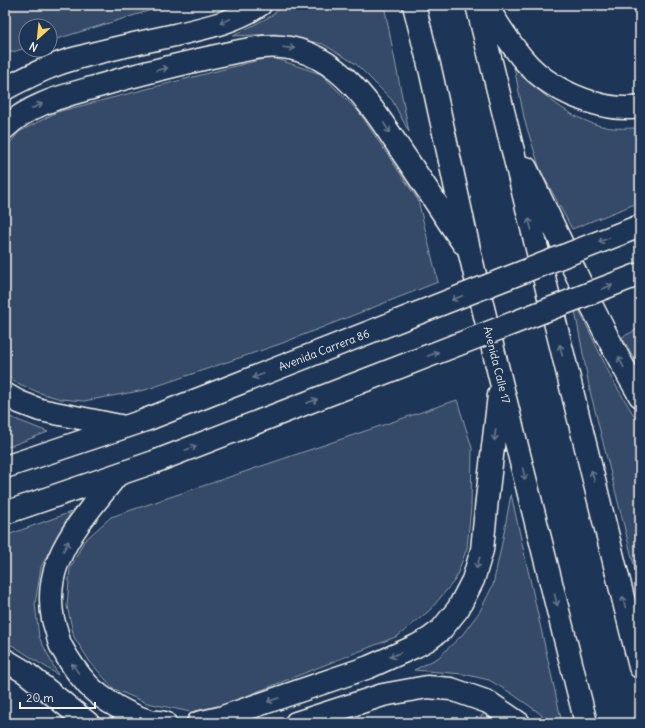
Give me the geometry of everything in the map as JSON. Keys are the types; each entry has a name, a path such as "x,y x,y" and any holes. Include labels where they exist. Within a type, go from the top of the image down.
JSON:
{"main road":[{"path":"5,89 50,66 75,58 214,26 252,11 260,5"},
{"name":"Avenida Calle 17","path":"414,5 431,73 470,254 586,723"},
{"path":"477,5 506,128 640,667"},
{"path":"486,5 505,36 523,59 542,78 565,92 604,106 640,108"},
{"path":"5,128 11,122 31,109 54,99 141,73 263,47 296,49 313,55 328,64 344,76 358,90 375,112 470,254"},
{"path":"506,128 584,289 626,373 640,396"},
{"name":"Avenida Carrera 86","path":"5,467 134,424 640,226"},
{"path":"5,513 154,462 640,274"},
{"path":"198,723 220,718 369,667 416,646 441,630 458,609 473,580 482,550 501,382"},
{"path":"5,394 19,402 40,410 134,424"},
{"path":"117,475 75,529 58,560 53,578 51,597 53,618 61,647 75,670 88,686 120,708 135,715 165,723"},
{"path":"5,660 25,672 88,723"},
{"path":"296,723 383,695 427,687 450,689 488,702 520,723"}],"shaded area":[{"path":"12,5 168,5 58,39 58,18 18,18 18,50 5,54 5,9"},
{"path":"284,5 384,5 409,132 392,100 356,64 323,44 275,34 233,36 271,16"},
{"path":"271,57 321,74 359,112 418,200 438,282 280,344 145,390 84,401 61,399 40,393 15,382 5,374 5,149 19,132 57,112"},
{"path":"514,67 534,86 567,112 592,123 610,128 640,128 640,202 572,229 540,169 525,122"},
{"path":"572,295 612,379 640,423 640,589 590,391"},
{"path":"640,328 640,369 622,337"},
{"path":"457,400 472,448 471,507 467,548 455,580 430,610 398,636 226,704 191,712 147,703 114,689 90,662 74,637 67,606 70,569 84,541 111,517"},
{"path":"5,415 48,432 5,448"},
{"path":"511,494 562,723 550,723 538,712 489,680 463,674 414,670 438,658 463,634 480,611 493,585"},
{"path":"71,512 41,567 35,604 39,637 58,675 5,642 5,536"},
{"path":"485,712 498,723 475,723"}]}
